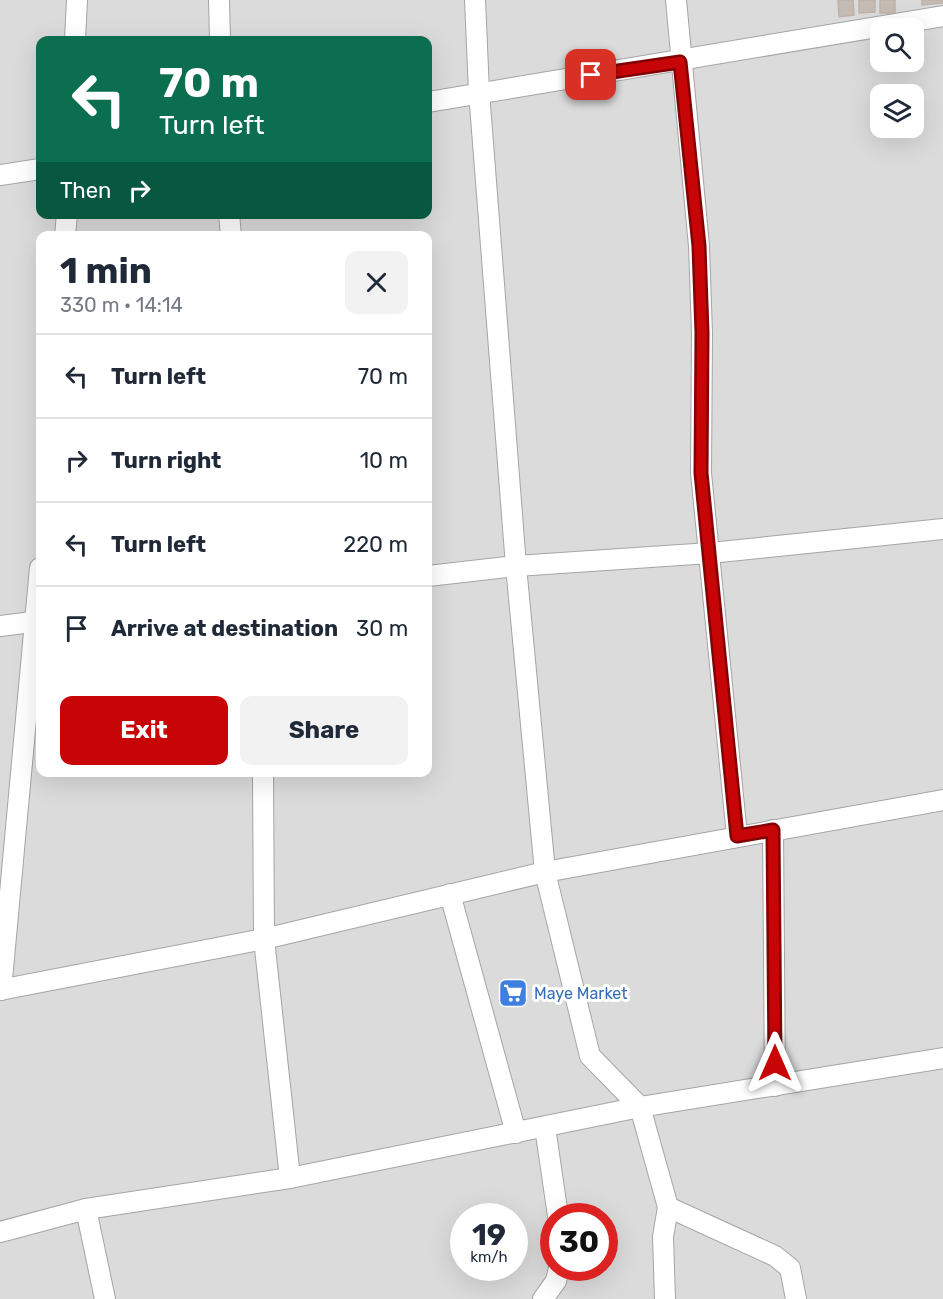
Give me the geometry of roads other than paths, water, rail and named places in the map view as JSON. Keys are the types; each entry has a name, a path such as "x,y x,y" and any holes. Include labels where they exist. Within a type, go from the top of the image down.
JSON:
{"street":[{"path":"75,36 77,0"},
{"path":"219,0 220,36"},
{"path":"475,0 479,92 516,566 544,872 590,1056 639,1107 668,1207 663,1237 665,1299"},
{"path":"676,0 699,246 702,333 701,473 737,836"},
{"path":"432,101 680,62 943,16"},
{"path":"0,176 36,170"},
{"path":"432,576 516,566 710,553 943,529"},
{"path":"0,626 36,622"},
{"path":"36,642 1,990 264,939 544,872 943,800"},
{"path":"263,777 264,939 290,1178"},
{"path":"773,830 775,1086"},
{"path":"450,894 516,1133"},
{"path":"0,1232 86,1209 290,1178 639,1107 943,1058"},
{"path":"545,1127 556,1203"},
{"path":"668,1207 775,1256 790,1268 796,1299"},
{"path":"86,1209 105,1299"},
{"path":"543,1299 556,1281"}],"place":[{"name":"Maye Market","path":"513,993"}]}
